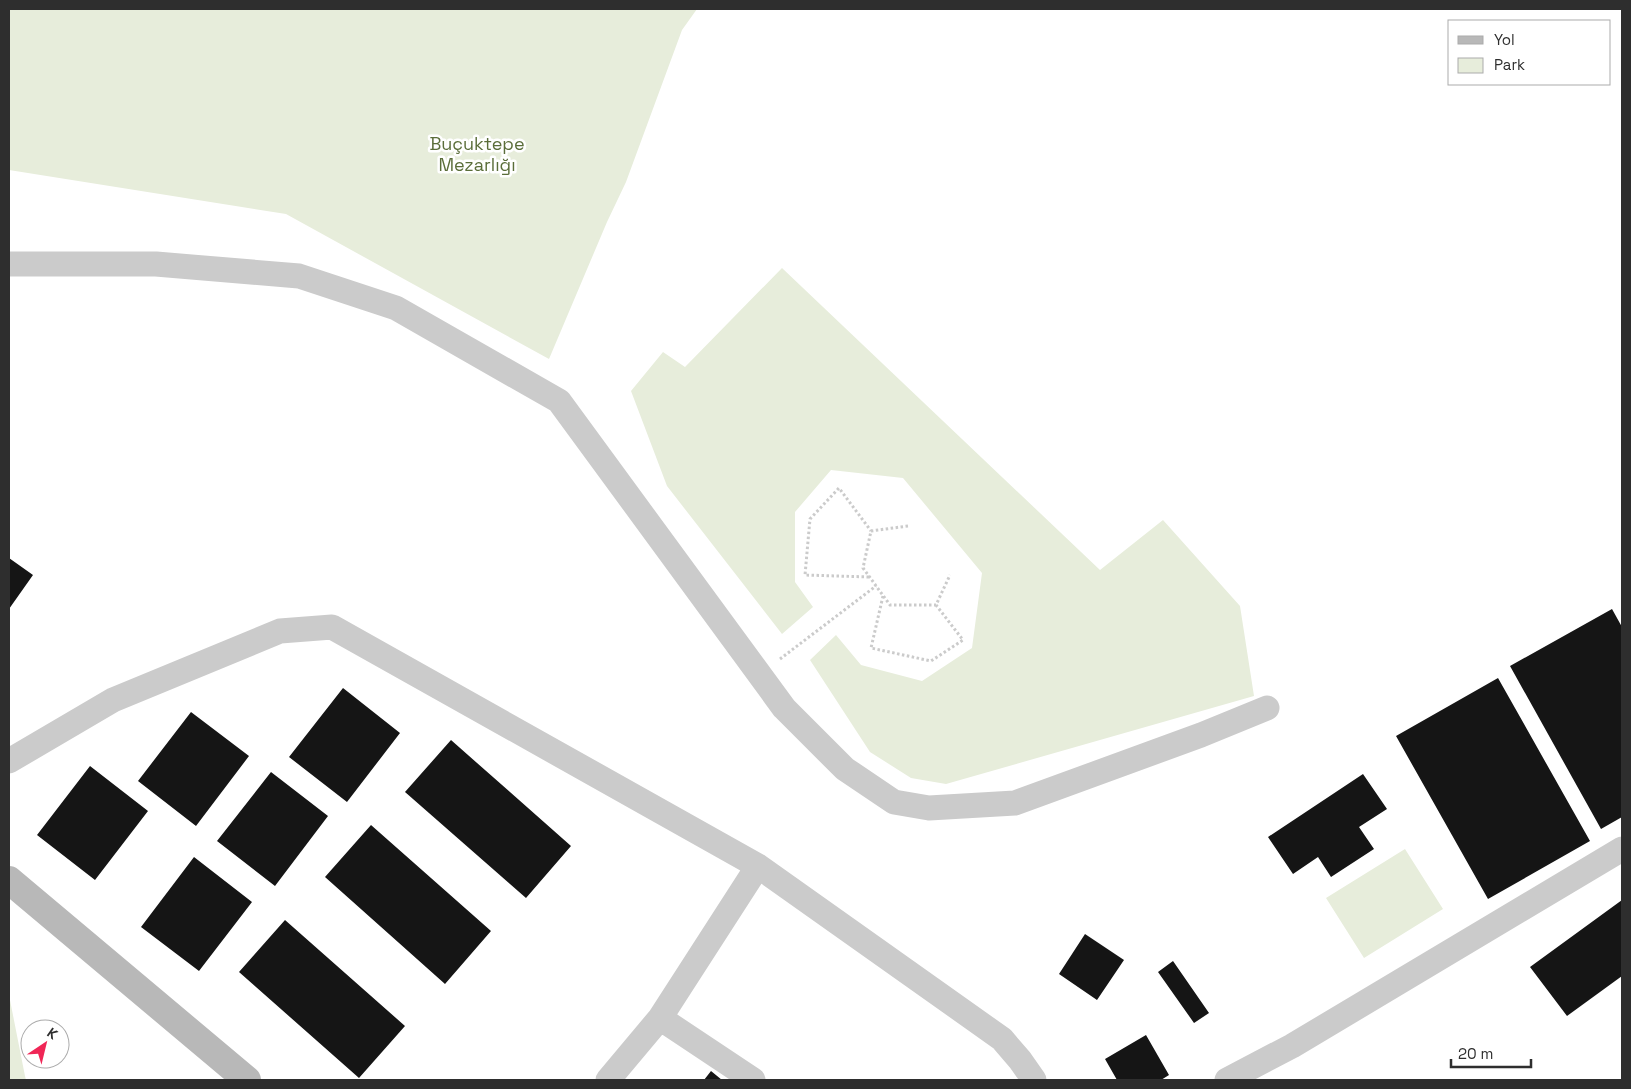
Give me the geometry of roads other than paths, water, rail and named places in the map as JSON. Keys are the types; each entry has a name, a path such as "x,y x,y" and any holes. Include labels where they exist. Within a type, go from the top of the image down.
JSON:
{"main road":[{"path":"9,880 247,1080"}],"street":[{"path":"9,264 156,264 299,276 396,308 559,401 784,708 846,768 894,802 930,808 1015,803 1201,735 1267,708"},
{"path":"9,761 122,696 280,631 332,627 758,866 1002,1039 1034,1080"},
{"path":"1227,1080 1292,1046 1622,849"},
{"path":"608,1080 660,1018 758,866"},
{"path":"660,1018 753,1080"}],"park label":[{"name":"Buçuktepe Mezarlığı","path":"477,153"}]}
